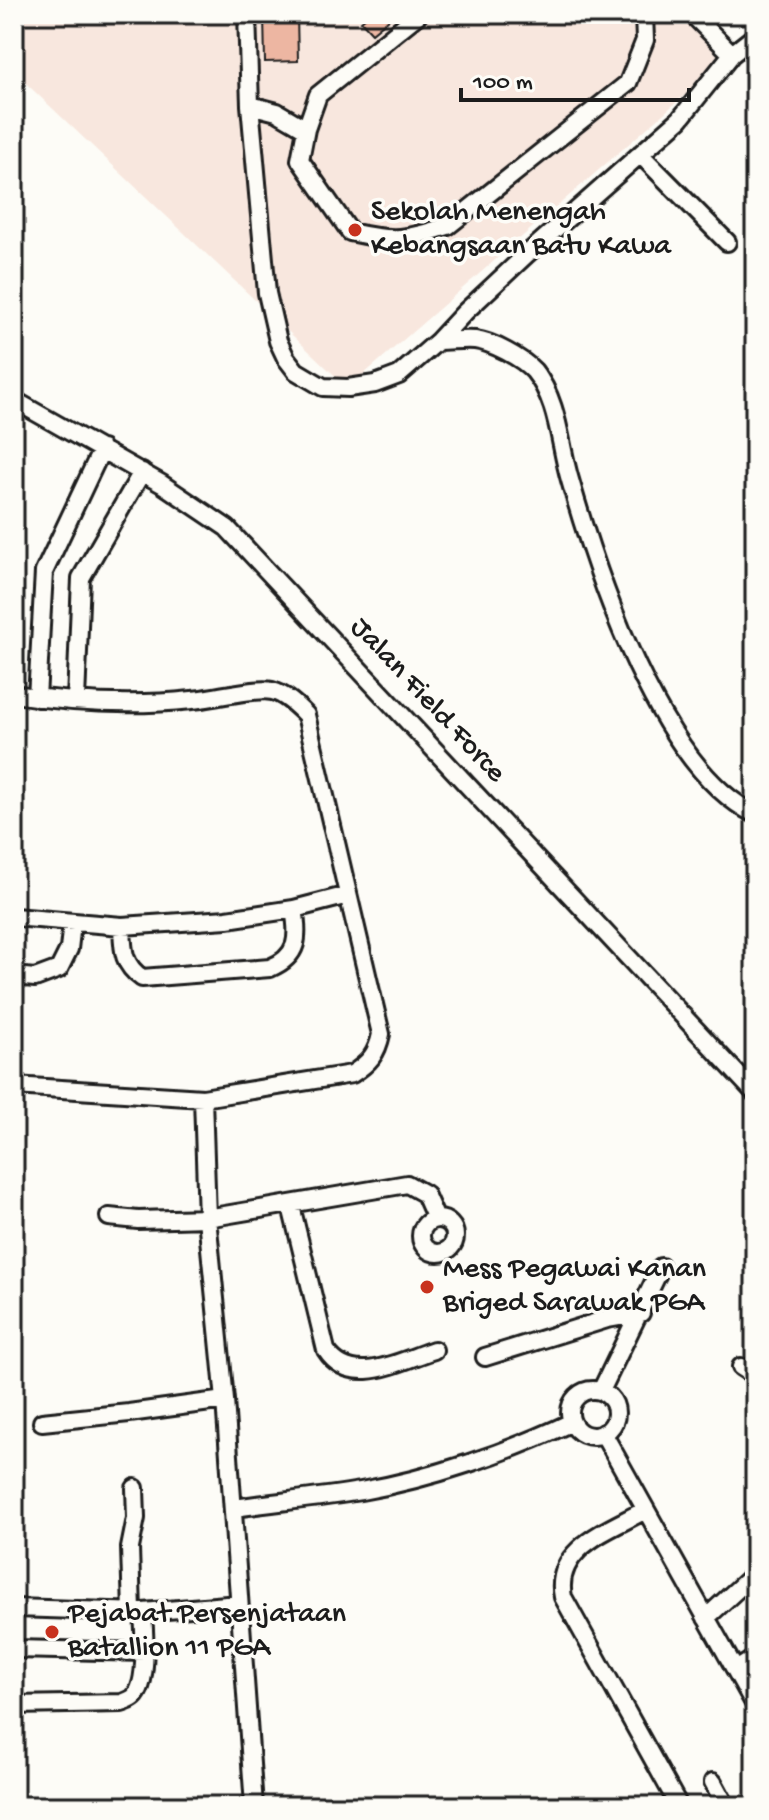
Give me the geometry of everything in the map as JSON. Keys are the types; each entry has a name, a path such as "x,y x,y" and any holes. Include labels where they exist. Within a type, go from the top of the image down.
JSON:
{"street":[{"path":"247,14 250,105 267,293 278,341 296,371 323,387 348,388 375,384 399,375 517,264 680,119 732,54 755,36"},
{"path":"419,14 318,95 306,129 300,160 350,232 388,240 414,237 448,226 628,83 645,40 644,14"},
{"path":"692,14 732,54"},
{"path":"250,105 277,112 306,129"},
{"path":"640,154 727,242"},
{"path":"438,341 477,340 531,367 543,383 555,412 563,458 584,529 615,613 645,680 671,731 698,769 721,791 755,814"},
{"name":"Jalan Field Force","path":"14,400 142,472 227,528 755,1093"},
{"path":"37,698 44,572 102,449"},
{"path":"76,700 81,578 142,472"},
{"path":"14,694 37,698 137,702 191,701 269,690 297,705 306,715 381,1034 377,1052 366,1065 352,1074 203,1098 14,1086"},
{"path":"14,917 122,926 227,919 294,909 348,895"},
{"path":"122,926 124,959 131,971 142,978 270,968 289,958 296,944 294,909"},
{"path":"14,976 35,978 59,969 69,949 72,923"},
{"path":"203,1098 207,1218 225,1400 254,1806"},
{"path":"109,1217 138,1220 207,1218 407,1184 425,1194 436,1219"},
{"path":"291,1206 326,1350 334,1363 363,1372 434,1350"},
{"path":"601,1391 661,1267"},
{"path":"485,1357 607,1319 641,1313"},
{"path":"592,1390 609,1396 616,1412 610,1428 603,1433 585,1434 572,1422 571,1405 576,1397 592,1390"},
{"path":"42,1422 225,1400"},
{"path":"233,1508 361,1491 402,1482 531,1442 572,1422"},
{"path":"603,1433 755,1705"},
{"path":"14,1705 122,1703 134,1697 141,1684 145,1652 130,1548 136,1518 135,1488"},
{"path":"645,1510 579,1547 566,1564 560,1583 563,1597 679,1806"},
{"path":"706,1618 755,1573"},
{"path":"14,1608 138,1612 239,1604"},
{"path":"14,1649 145,1652"},
{"path":"736,1670 755,1658"},
{"path":"713,1782 726,1806"}],"shaded area":[{"name":"Sekolah Menengah Kebangsaan Batu Kawa","path":"14,14 692,14 732,54 348,388 14,72"}],"building":[{"path":"264,14 297,14 298,61 265,62"},
{"path":"370,14 395,14 372,33 361,21"}],"place":[{"name":"Sekolah Menengah Kebangsaan Batu Kawa","path":"355,230"},
{"name":"Mess Pegawai Kanan Briged Sarawak PGA","path":"427,1287"},
{"name":"Pejabat Persenjataan Batallion 11 PGA","path":"52,1632"}]}
